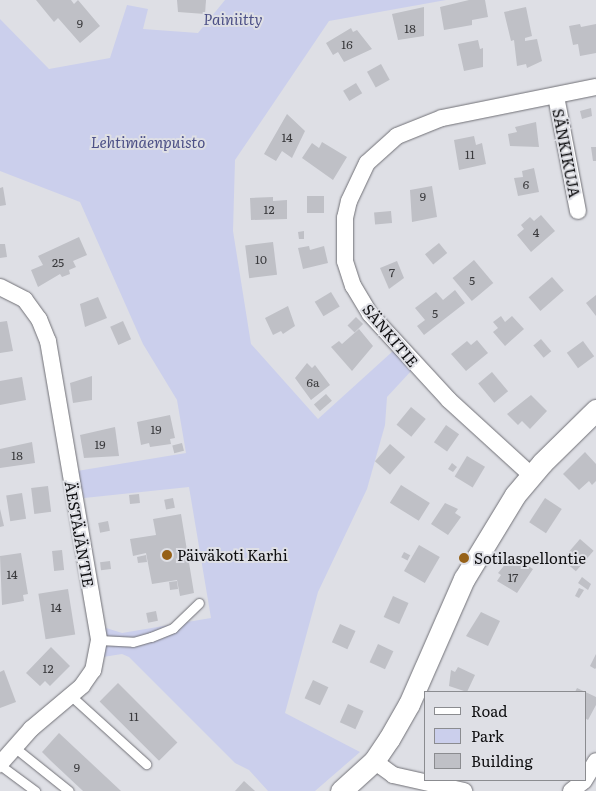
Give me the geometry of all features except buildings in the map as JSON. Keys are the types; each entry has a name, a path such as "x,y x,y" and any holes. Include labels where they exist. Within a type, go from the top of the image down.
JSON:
{"street":[{"name":"SÄNKITIE","path":"532,475 449,400 370,314 353,286 345,261 344,237 348,201 357,181 377,152 397,136 442,118 596,87"},
{"name":"SÄNKIKUJA","path":"556,96 578,211"},
{"name":"ÄESTÄJÄNTIE","path":"0,287 25,300 40,319 48,341 99,640 93,670 70,695 14,747 0,764"},
{"path":"341,791 374,761 409,704 464,579 532,475 596,410"},
{"path":"374,761 393,776 411,785 462,791"},
{"path":"586,778 596,761"},
{"path":"571,791 584,781"}],"lane":[{"path":"99,640 133,642 151,637 173,628 199,602"},
{"path":"70,695 146,764"},
{"path":"14,747 69,791"},
{"path":"0,764 35,791"}],"green space":[{"name":"Lehtimäenpuisto","path":"225,0 446,0 329,21 235,160 233,231 251,344 318,419 393,351 412,370 387,397 385,425 367,489 318,592 285,713 360,752 315,791 268,791 249,770 235,763 129,657 122,654 103,657 103,627 122,633 211,618 189,487 84,498 77,471 186,453 177,400 143,344 80,202 0,171 0,19 49,69 110,58 127,5 148,9 143,29 198,33"}],"place":[{"name":"Päiväkoti Karhi","path":"167,555"},
{"name":"Sotilaspellontie","path":"464,558"}],"park label":[{"name":"Painiitty","path":"233,19"}]}
